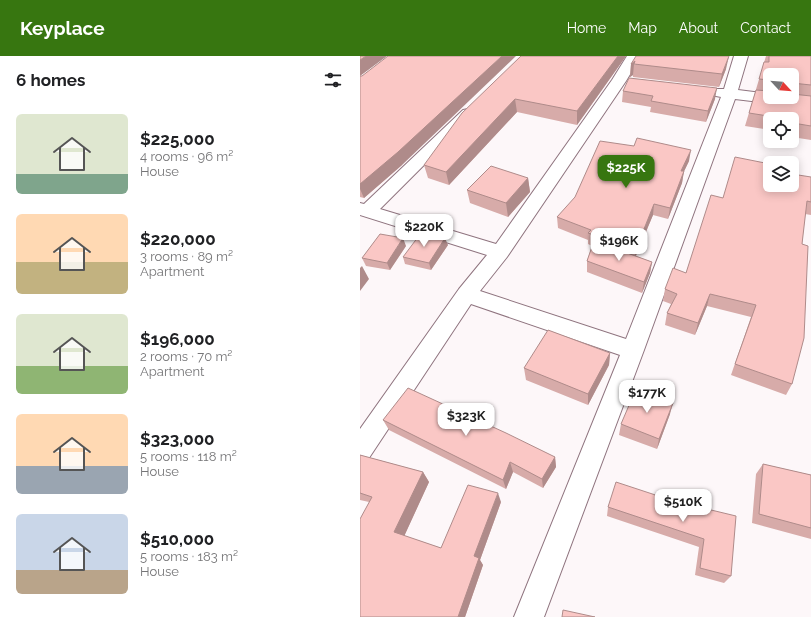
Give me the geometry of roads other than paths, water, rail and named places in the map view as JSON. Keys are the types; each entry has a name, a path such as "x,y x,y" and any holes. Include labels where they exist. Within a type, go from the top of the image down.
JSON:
{"street":[{"path":"360,450 466,294 500,252 627,82 634,56"},
{"path":"529,617 633,350 730,93 741,56"},
{"path":"706,91 811,104"},
{"path":"481,100 364,210 500,252"},
{"path":"466,294 633,350"}]}
